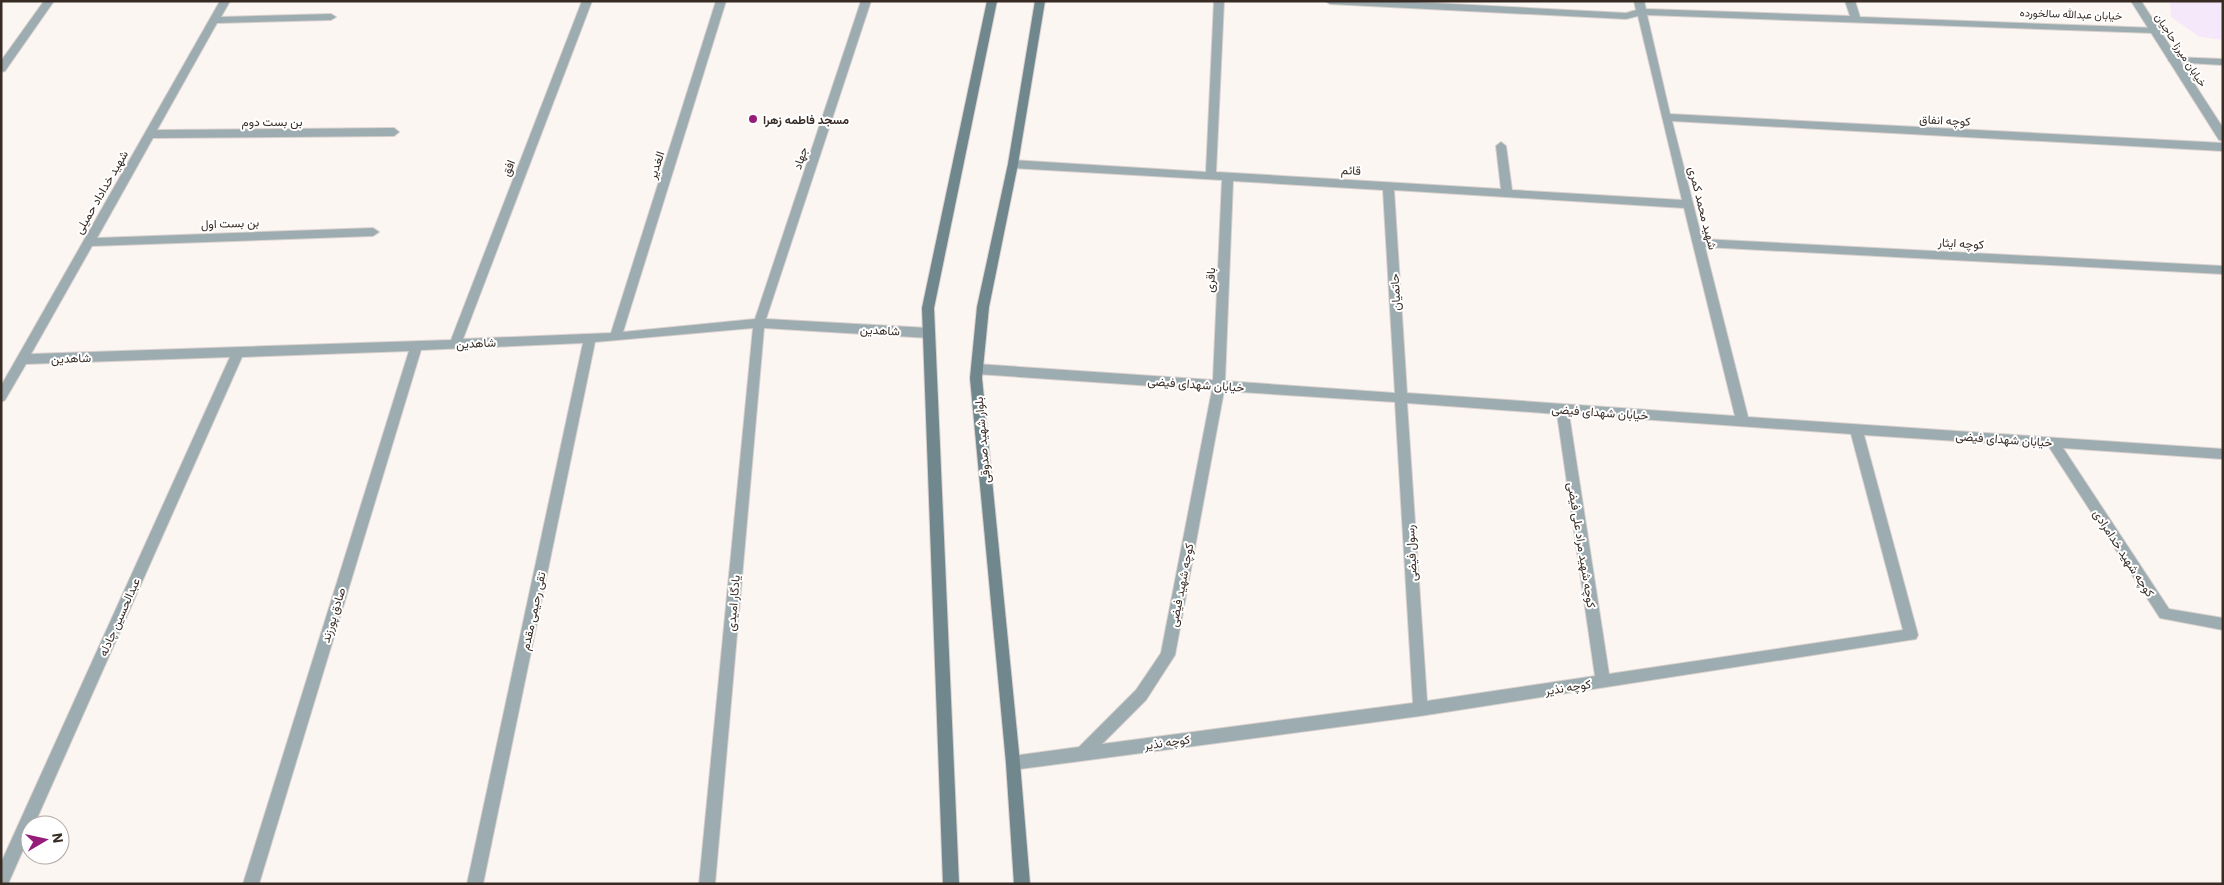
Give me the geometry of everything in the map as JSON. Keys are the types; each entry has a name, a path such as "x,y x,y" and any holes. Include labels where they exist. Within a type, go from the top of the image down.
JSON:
{"main road":[{"path":"951,884 928,308 992,1"},
{"name":"بلوار شهید صدوقی","path":"1022,884 1013,763 977,369 983,307 1013,164 1040,1"}],"street":[{"path":"1,69 49,1"},
{"name":"شهید خداداد حمیلی","path":"1,397 225,1"},
{"name":"افق","path":"454,344 587,1"},
{"name":"الغدیر","path":"615,337 721,1"},
{"name":"جهاد","path":"759,323 866,1"},
{"path":"1211,175 1219,1"},
{"name":"خیابان عبدالله سالخورده","path":"1330,1 1486,5 1626,16 1641,6 1856,18 2153,30"},
{"path":"1850,1 1856,18"},
{"name":"خیابان میرزا حاجیان","path":"2136,1 2223,137"},
{"name":"شهید محمد کمری","path":"1641,6 1666,117 1742,421"},
{"path":"214,20 331,17"},
{"path":"2173,60 2223,62"},
{"name":"کوچه انفاق","path":"1666,117 2223,148"},
{"name":"بن بست دوم","path":"150,134 394,132"},
{"path":"1501,146 1507,193"},
{"name":"قائم","path":"1013,164 1688,204"},
{"name":"باقری","path":"1219,386 1228,176"},
{"name":"حاتمیان","path":"1388,186 1401,398"},
{"name":"بن بست اول","path":"88,242 373,232"},
{"name":"کوچه ایثار","path":"1698,243 2223,270"},
{"name":"شاهدین","path":"23,359 238,353 615,337 759,323 929,333"},
{"name":"یادگار امیدی","path":"707,884 759,323"},
{"name":"تقی رحیمی مقدم","path":"475,884 590,338"},
{"name":"صادق پورزند","path":"251,884 416,346"},
{"name":"عبدالحسین چادله","path":"1,881 238,353"},
{"name":"خیابان شهدای فیضی","path":"977,369 2223,454"},
{"name":"کوچه شهید فیضی","path":"1083,753 1142,694 1168,655 1219,386"},
{"name":"رسول فیضی","path":"1401,398 1420,709"},
{"name":"کوچه شهید مراد علی فیضی","path":"1562,409 1603,681"},
{"name":"کوچه نذیر","path":"1013,763 1420,709 1911,635 1856,429"},
{"name":"کوچه شهید خدامرادی","path":"2052,442 2165,614 2223,624"}],"shaded area":[{"path":"2170,1 2223,1 2223,40 2200,37 2171,17"}],"place":[{"name":"مسجد فاطمه زهرا","path":"753,119"}]}
